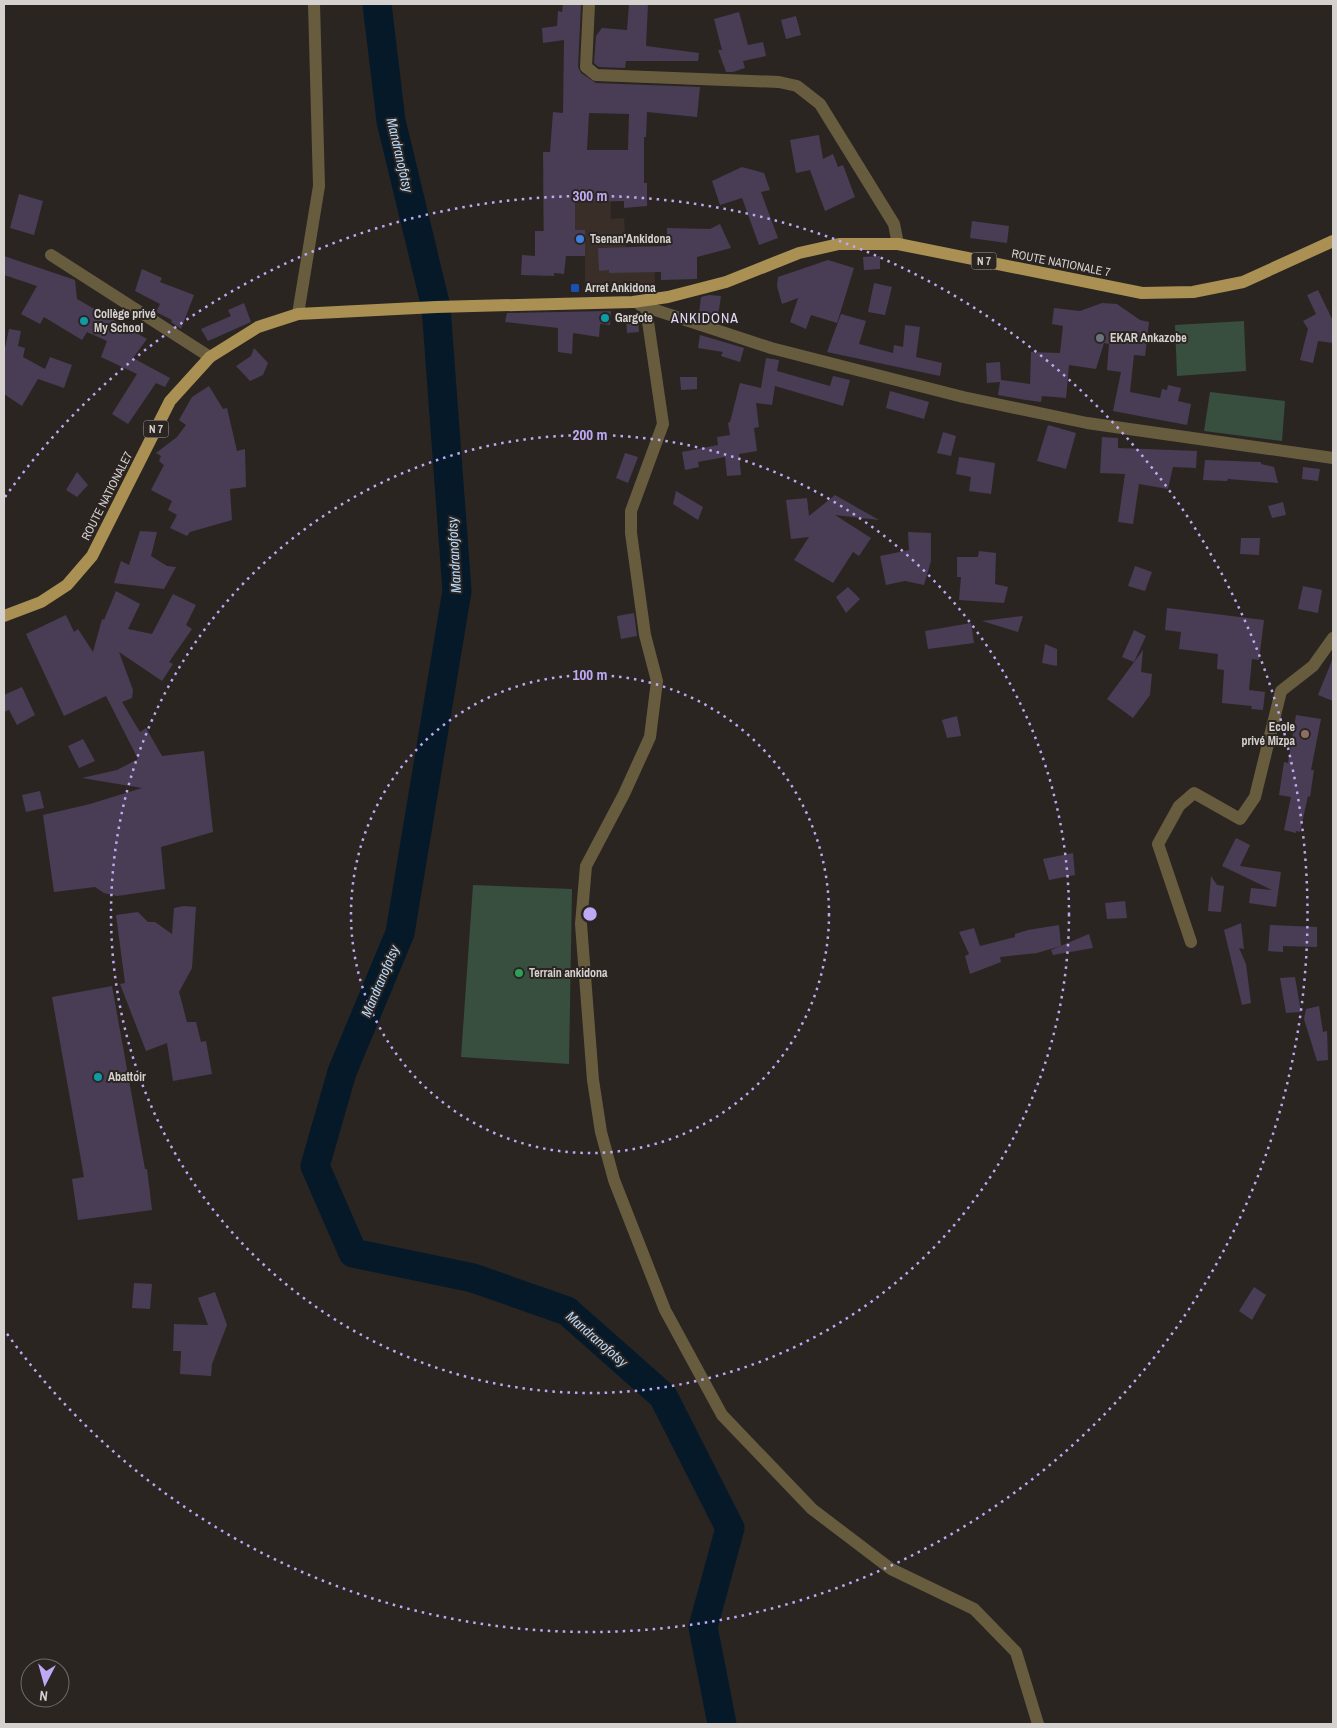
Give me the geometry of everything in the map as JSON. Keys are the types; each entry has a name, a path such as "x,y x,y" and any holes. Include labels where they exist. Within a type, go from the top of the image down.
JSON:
{"main road":[{"name":"ROUTE NATIONALE 7","path":"633,302 668,297 726,282 799,254 840,244 898,244 1142,294 1193,292 1243,282 1333,241"},
{"name":"ROUTE NATIONALE7","path":"4,616 41,602 67,585 92,556 170,401 210,357 258,327 298,314 436,307 633,302"}],"street":[{"path":"298,314 319,186 314,4"},
{"path":"589,4 586,67 596,75 779,82 797,86 820,104 894,224 898,244"},
{"path":"51,255 210,357"},
{"path":"633,302 646,308 771,348 963,397 1088,422 1333,458"},
{"path":"646,308 663,424 631,511 630,533 645,635 657,681 650,737 624,794 586,866 581,924 593,1080 601,1132 614,1180 666,1310 722,1415 812,1509 891,1569 974,1609 1016,1652 1038,1724"},
{"path":"1191,942 1158,844 1179,806 1194,793 1240,819 1255,797 1281,690 1313,666 1333,638"}],"shaded area":[{"name":"Tsenan'Ankidona","path":"610,176 611,219 624,218 626,247 654,246 655,284 585,287 585,256 535,255 535,231 543,231 543,177"}],"green space":[{"path":"1244,321 1246,371 1177,376 1175,325"},
{"path":"1210,392 1285,401 1282,441 1204,431"},
{"name":"Terrain ankidona","path":"473,885 572,889 569,1064 461,1057"}],"building":[{"path":"563,4 581,4 578,67 581,73 596,83 700,87 697,117 647,112 646,137 644,137 644,183 647,183 647,206 624,208 624,201 575,202 575,230 585,230 585,256 566,256 564,274 554,273 554,276 521,275 522,255 535,256 535,231 544,231 543,152 550,152 553,112 563,113 564,40 543,43 542,28 557,26 558,11 562,12","holes":["589,113 629,114 628,150 587,150"]},
{"path":"629,4 648,4 646,46 699,53 698,61 626,61 625,68 599,67 594,63 596,36 602,28 627,30"},
{"path":"739,12 748,45 763,42 766,56 743,61 745,68 726,72 718,50 722,50 714,19"},
{"path":"796,16 801,35 786,39 781,20"},
{"path":"819,135 823,159 833,154 838,167 843,165 855,197 825,211 810,170 796,173 790,140"},
{"path":"742,167 764,173 770,190 761,192 778,238 759,245 742,198 720,205 712,181"},
{"path":"19,194 43,201 34,235 10,228"},
{"path":"972,221 1009,226 1007,243 970,238"},
{"path":"720,224 731,248 697,257 697,279 661,280 661,272 609,273 609,270 599,271 598,248 667,246 667,228 710,229"},
{"path":"4,256 75,280 77,299 147,339 133,358 170,378 165,387 156,383 128,424 112,414 137,374 101,357 107,341 87,332 82,340 44,317 40,324 21,314 37,286 4,275"},
{"path":"880,256 880,269 864,270 863,257"},
{"path":"828,260 854,268 837,323 811,315 806,329 790,322 798,298 782,304 777,286 778,277"},
{"path":"142,269 162,278 160,282 194,295 181,329 171,322 172,320 156,312 160,304 135,291"},
{"path":"874,283 892,287 885,315 868,312"},
{"path":"1318,290 1333,321 1333,343 1318,341 1313,363 1300,360 1308,329 1303,321 1316,314 1307,295"},
{"path":"709,295 721,296 718,316 699,313 701,297"},
{"path":"244,303 251,322 208,341 201,329 231,316 228,310"},
{"path":"1102,303 1117,304 1140,320 1149,322 1145,356 1134,355 1130,392 1160,398 1162,389 1167,390 1168,385 1181,388 1178,401 1191,404 1187,425 1113,411 1121,372 1107,370 1109,344 1104,343 1096,369 1069,365 1066,398 1042,396 1041,402 998,395 1000,382 987,383 986,363 1000,362 1001,380 1030,384 1031,352 1060,353 1063,326 1052,324 1054,308 1080,311"},
{"path":"611,311 610,325 600,324 599,337 573,333 572,354 558,352 558,328 505,322 507,313"},
{"path":"841,314 866,321 859,344 893,353 894,345 903,347 905,325 920,327 916,357 942,363 940,376 827,352"},
{"path":"638,317 639,332 627,333 626,318"},
{"path":"9,329 21,331 18,346 25,348 23,357 45,369 50,357 72,365 64,388 38,379 22,406 4,394 4,353"},
{"path":"700,335 744,348 740,362 721,356 723,352 698,348"},
{"path":"254,348 268,363 263,375 250,381 236,366 251,356"},
{"path":"766,358 779,360 777,371 830,386 833,376 850,380 843,406 775,386 772,405 756,403 759,427 754,428 757,451 739,454 741,475 727,476 725,457 698,462 699,467 685,470 682,452 718,445 717,437 730,435 728,423 730,422 740,383 761,388"},
{"path":"680,377 697,377 697,389 681,390"},
{"path":"209,386 223,409 227,408 237,451 245,449 246,487 230,489 232,520 190,532 187,536 170,528 177,515 168,510 172,501 151,490 164,465 159,461 161,456 156,453 177,437 186,425 179,420 192,397"},
{"path":"890,391 929,402 924,419 886,408"},
{"path":"1048,425 1076,433 1066,469 1037,461"},
{"path":"943,432 956,436 951,456 937,453"},
{"path":"1102,437 1118,438 1118,448 1197,451 1196,468 1173,467 1168,489 1139,484 1133,524 1118,522 1125,474 1100,473"},
{"path":"625,453 638,457 628,483 616,478"},
{"path":"959,457 995,463 991,494 969,491 971,477 956,474"},
{"path":"1205,460 1261,462 1261,464 1274,467 1278,483 1228,479 1227,481 1203,480"},
{"path":"1303,467 1320,469 1318,481 1302,479"},
{"path":"77,472 88,485 77,497 66,490"},
{"path":"676,491 703,507 698,520 673,504"},
{"path":"835,495 879,520 835,515 871,538 859,556 853,552 833,583 794,560 809,537 791,539 786,500 807,498 809,516"},
{"path":"1283,502 1286,515 1272,518 1268,506"},
{"path":"140,531 157,532 151,556 167,566 176,567 164,589 114,583 121,561 129,565"},
{"path":"908,532 931,533 931,561 924,585 905,581 886,585 880,556 909,550"},
{"path":"1241,538 1260,538 1259,555 1240,554"},
{"path":"979,551 996,553 995,584 1008,587 1004,603 959,600 961,577 957,577 957,557 978,557"},
{"path":"1135,566 1152,572 1145,591 1128,586"},
{"path":"1303,586 1322,590 1318,613 1298,609"},
{"path":"848,587 860,599 846,613 836,597"},
{"path":"116,591 140,604 128,629 152,634 173,594 196,605 186,625 192,629 169,662 173,664 162,681 119,652 133,690 132,698 122,702 140,732 146,728 162,756 204,751 213,832 161,847 165,889 117,896 104,893 95,887 54,892 43,815 90,804 142,788 82,778 117,770 138,759 106,696 64,716 26,634 66,615 74,632 78,629 93,652 102,619 104,620"},
{"path":"1167,608 1264,620 1259,660 1252,659 1249,690 1265,692 1263,710 1251,709 1252,706 1222,703 1224,670 1217,669 1218,654 1179,649 1181,632 1165,630"},
{"path":"634,613 637,636 621,639 617,616"},
{"path":"1023,616 1018,632 982,621"},
{"path":"971,623 974,643 928,649 925,631"},
{"path":"1134,630 1146,636 1134,662 1122,657"},
{"path":"1045,644 1057,649 1057,666 1042,663"},
{"path":"1143,650 1141,672 1152,674 1150,695 1133,718 1107,699"},
{"path":"1333,658 1333,701 1318,695"},
{"path":"22,687 35,715 17,725 9,710 4,712 4,695"},
{"path":"1296,715 1321,719 1311,770 1314,770 1310,797 1308,796 1300,832 1296,831 1296,833 1284,830 1291,797 1279,795 1284,762 1288,763"},
{"path":"957,716 961,736 947,738 942,720"},
{"path":"83,739 95,761 79,768 68,746"},
{"path":"40,791 44,808 26,812 22,795"},
{"path":"1236,838 1250,845 1240,866 1281,872 1276,907 1249,903 1251,888 1272,890 1222,866"},
{"path":"1073,853 1075,875 1049,880 1043,859"},
{"path":"1211,876 1217,885 1224,886 1221,912 1208,911"},
{"path":"1125,901 1127,918 1107,919 1105,903"},
{"path":"184,906 196,907 192,968 179,992 187,1022 196,1022 201,1042 206,1041 212,1074 173,1081 167,1043 146,1051 120,984 125,983 116,915 138,912 148,922 155,922 172,934 174,908"},
{"path":"1241,923 1244,949 1239,948 1246,964 1251,1003 1242,1005 1224,930"},
{"path":"1059,925 1061,946 1037,953 1000,957 1001,962 970,974 965,956 969,954 959,932 974,928 980,946 1015,937 1015,934 1028,930"},
{"path":"1270,925 1317,927 1317,947 1283,946 1283,952 1268,951"},
{"path":"1089,934 1093,948 1053,955 1051,950"},
{"path":"1295,977 1301,1012 1286,1013 1280,978"},
{"name":"Abattoir","path":"112,986 145,1169 147,1169 152,1210 78,1220 72,1179 84,1177 52,997"},
{"path":"1319,1006 1323,1032 1327,1031 1328,1060 1317,1061 1304,1019 1306,1009"},
{"path":"134,1283 152,1284 150,1309 132,1308"},
{"path":"1254,1287 1266,1295 1252,1320 1239,1311"},
{"path":"215,1292 227,1325 212,1364 211,1376 180,1374 181,1351 173,1351 174,1324 208,1325 198,1298"}],"waterway":[{"name":"Mandranofotsy","path":"377,4 391,121 436,307 457,591 400,933 342,1072 315,1166 353,1253 473,1278 567,1311 663,1396 730,1528 703,1627 722,1724"}],"place":[{"name":"Tsenan'Ankidona","path":"580,239"},
{"name":"Arret Ankidona","path":"575,288"},
{"name":"Gargote","path":"605,318"},
{"name":"Collège privé My School","path":"84,321"},
{"name":"EKAR Ankazobe","path":"1100,338"},
{"name":"Ecole privé Mizpa","path":"1305,734"},
{"name":"Terrain ankidona","path":"519,973"},
{"name":"Abattoir","path":"98,1077"}],"district":[{"name":"ANKIDONA","path":"705,318"}]}
